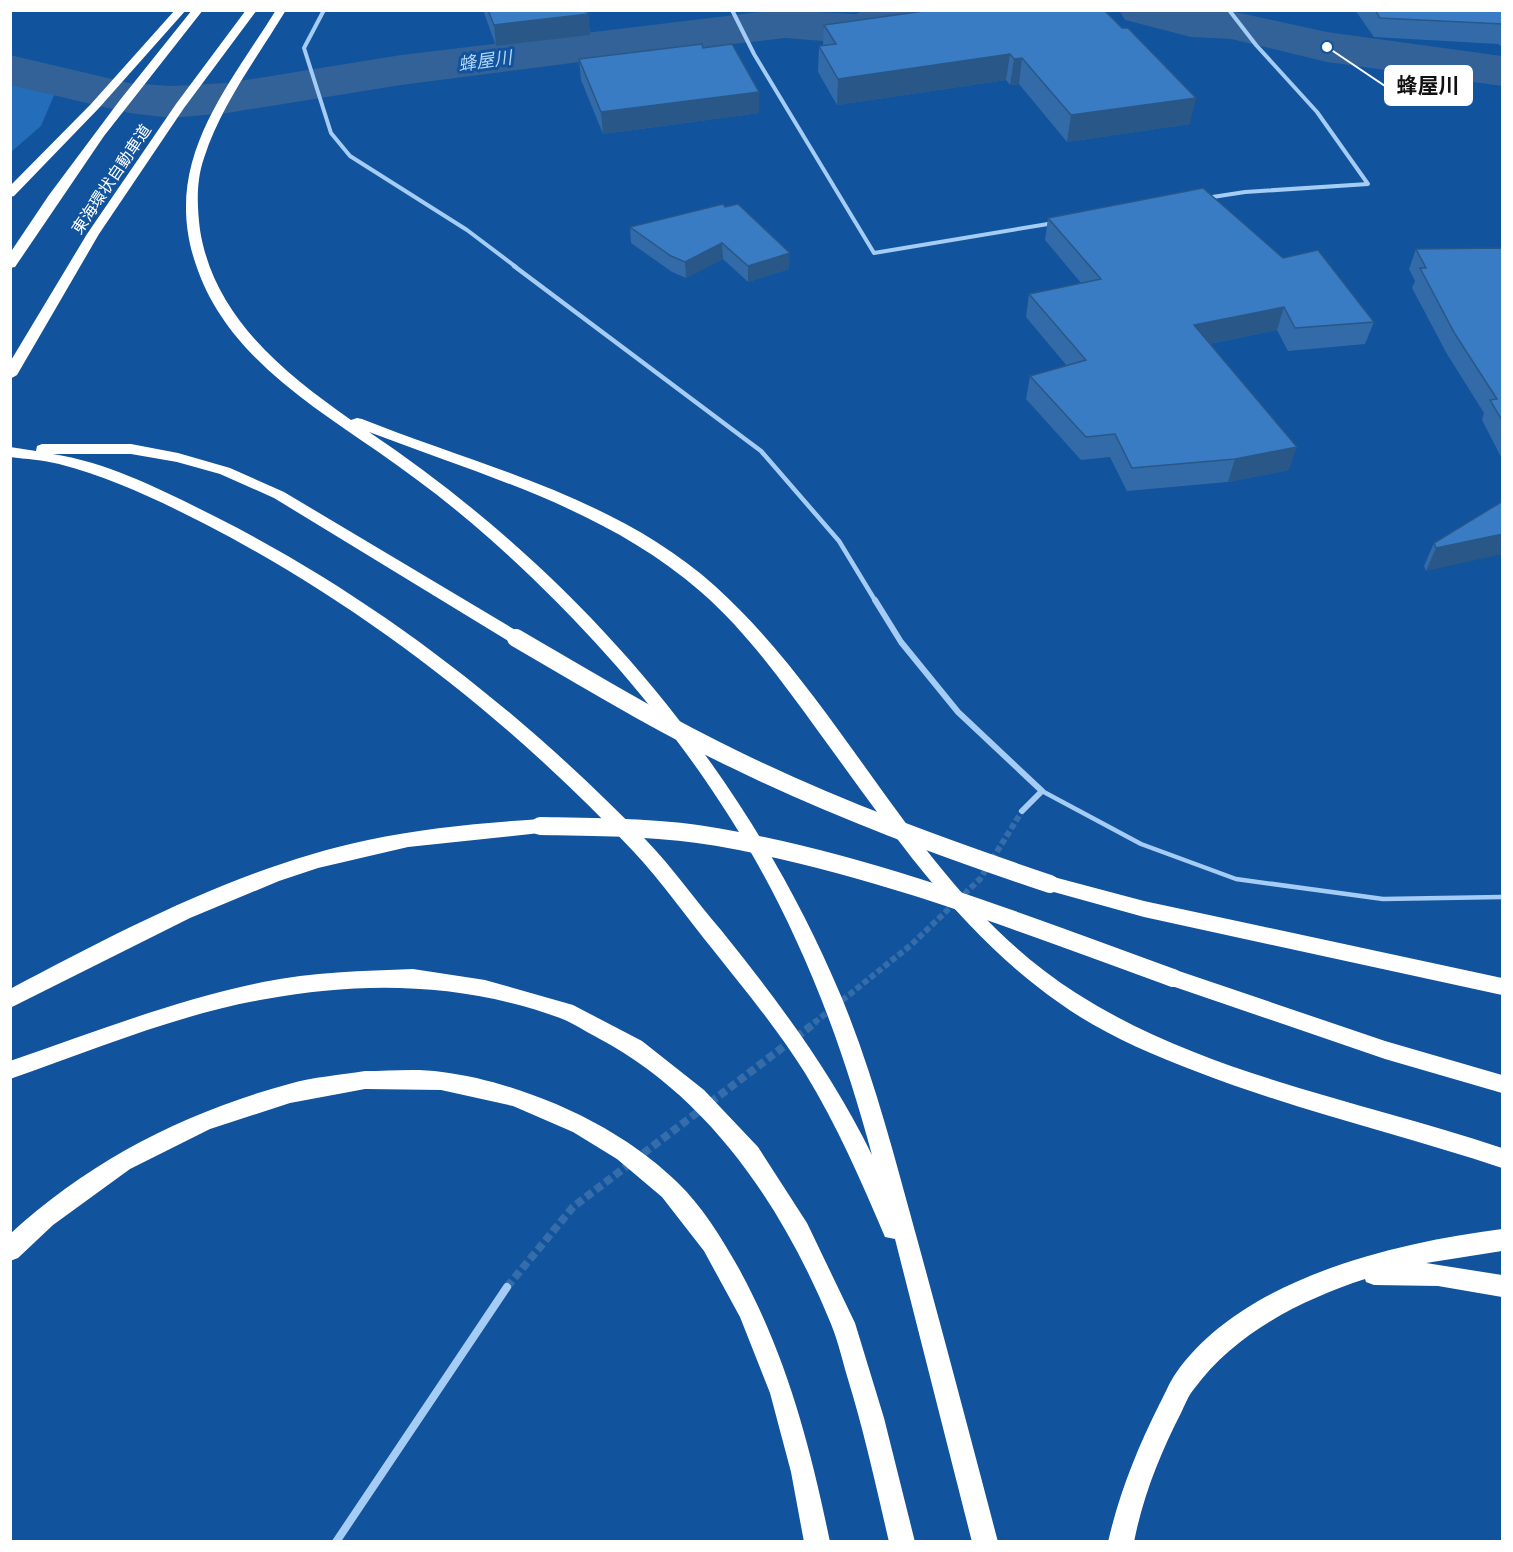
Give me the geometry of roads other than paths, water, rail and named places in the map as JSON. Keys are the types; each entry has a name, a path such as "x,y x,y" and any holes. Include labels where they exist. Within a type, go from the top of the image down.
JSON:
{"highway":[{"path":"11,193 95,106 181,10"},
{"name":"東海環状自動車道","path":"10,264 116,112 198,10"},
{"name":"東海環状自動車道","path":"10,375 93,234 180,106 252,10"},
{"path":"281,10 217,117 202,148 194,175 192,208 203,266 213,289 233,321 254,347 290,383 412,468 524,560 579,614 637,679 699,757 744,823 790,906 831,997 872,1117 985,1542"},
{"path":"317,404 383,433 546,492 605,519 657,551 707,588 749,631 922,857 972,916 1016,959 1067,998 1126,1032 1201,1065 1294,1096 1503,1158"},
{"path":"10,451 78,448 130,449 178,458 225,471 279,495 516,638 668,726 767,775 944,849 1050,884 1144,909 1503,987"},
{"path":"10,451 58,459 106,474 166,497 260,546 334,591 403,639 478,696 553,762 641,847 760,993 812,1066 863,1159 920,1291"},
{"path":"10,999 93,955 186,910 271,875 365,848 450,834 540,826 651,829 716,837 806,856 917,887 1385,1050 1503,1084"},
{"path":"10,1070 188,1008 266,990 338,980 412,978 485,989 566,1011 636,1047 697,1097 750,1154 799,1231 843,1323 872,1418 902,1542"},
{"path":"10,1250 45,1217 122,1162 205,1121 290,1093 365,1080 441,1081 515,1097 581,1125 625,1152 670,1190 712,1244 749,1310 782,1393 817,1542"},
{"path":"1121,1542 1128,1508 1153,1442 1187,1378 1227,1337 1273,1305 1333,1278 1405,1256 1503,1240"},
{"path":"1333,1278 1397,1272 1449,1274 1503,1286"}],"street":[{"path":"324,10 304,48 331,133 350,156 467,230 760,451 839,541 902,642 958,712 1042,791 1022,811"},
{"path":"732,10 754,54 874,253 1059,222"},
{"path":"1199,200 1245,192 1368,184 1317,112 1256,45 1229,10"},
{"path":"336,1542 507,1287"}],"lane":[{"path":"1042,791 1141,844 1236,879 1383,899 1503,897"}],"waterway":[{"name":"蜂屋川","path":"10,70 129,98 171,102 227,98 401,70 611,43 785,24 861,29 891,17 960,10"},
{"name":"蜂屋川","path":"1142,10 1191,23 1231,25 1327,47 1502,71"}],"tunnel":[{"path":"814,1023 911,945 980,879 1022,811"},
{"path":"507,1287 573,1207 816,1022"}],"place":[{"name":"蜂屋川","path":"1327,47"}]}
